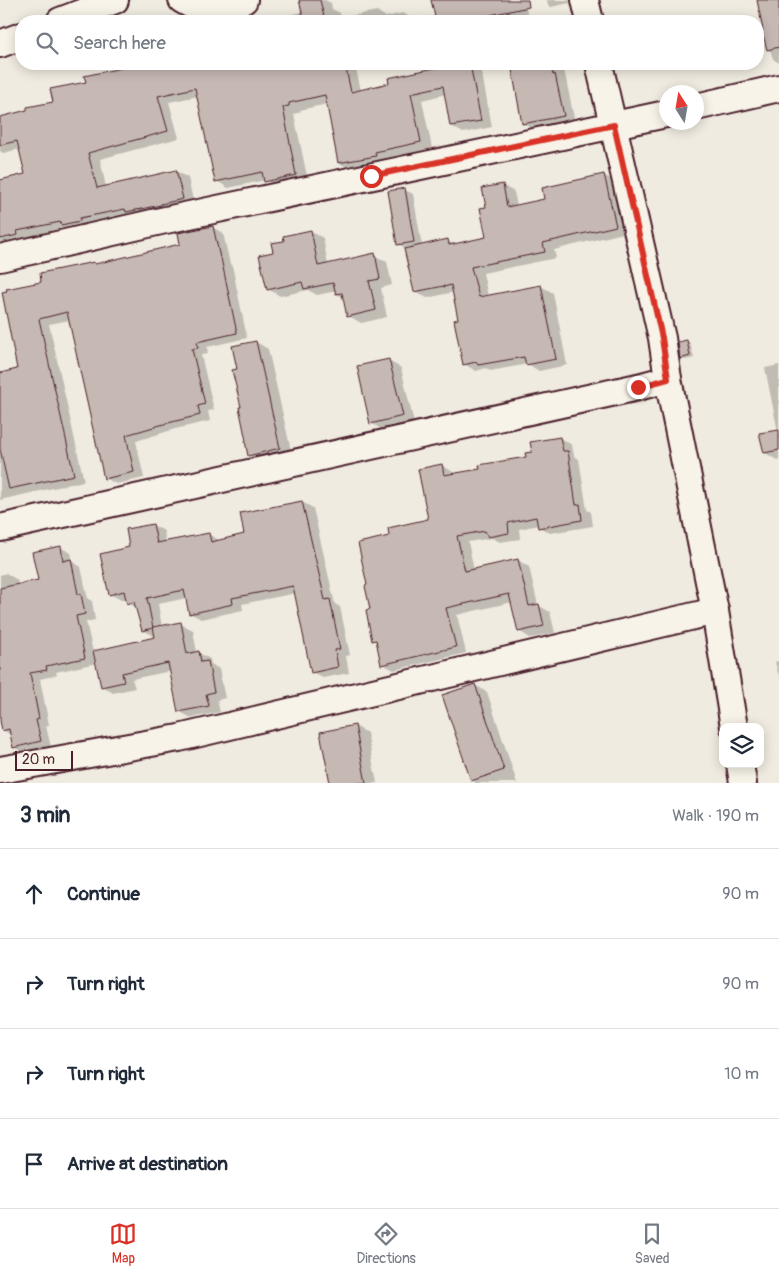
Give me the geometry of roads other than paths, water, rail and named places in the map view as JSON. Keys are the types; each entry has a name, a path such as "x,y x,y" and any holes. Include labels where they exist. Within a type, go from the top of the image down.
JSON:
{"street":[{"path":"76,15 115,0"},
{"path":"182,0 200,10 224,7 244,0"},
{"path":"585,0 589,15"},
{"path":"0,44 15,38"},
{"path":"600,70 662,338 668,379 715,611 733,723"},
{"path":"704,105 779,88"},
{"path":"0,258 199,213 659,115"},
{"path":"0,528 668,379"},
{"path":"0,770 178,738 715,611"},
{"path":"741,768 743,783"}]}
